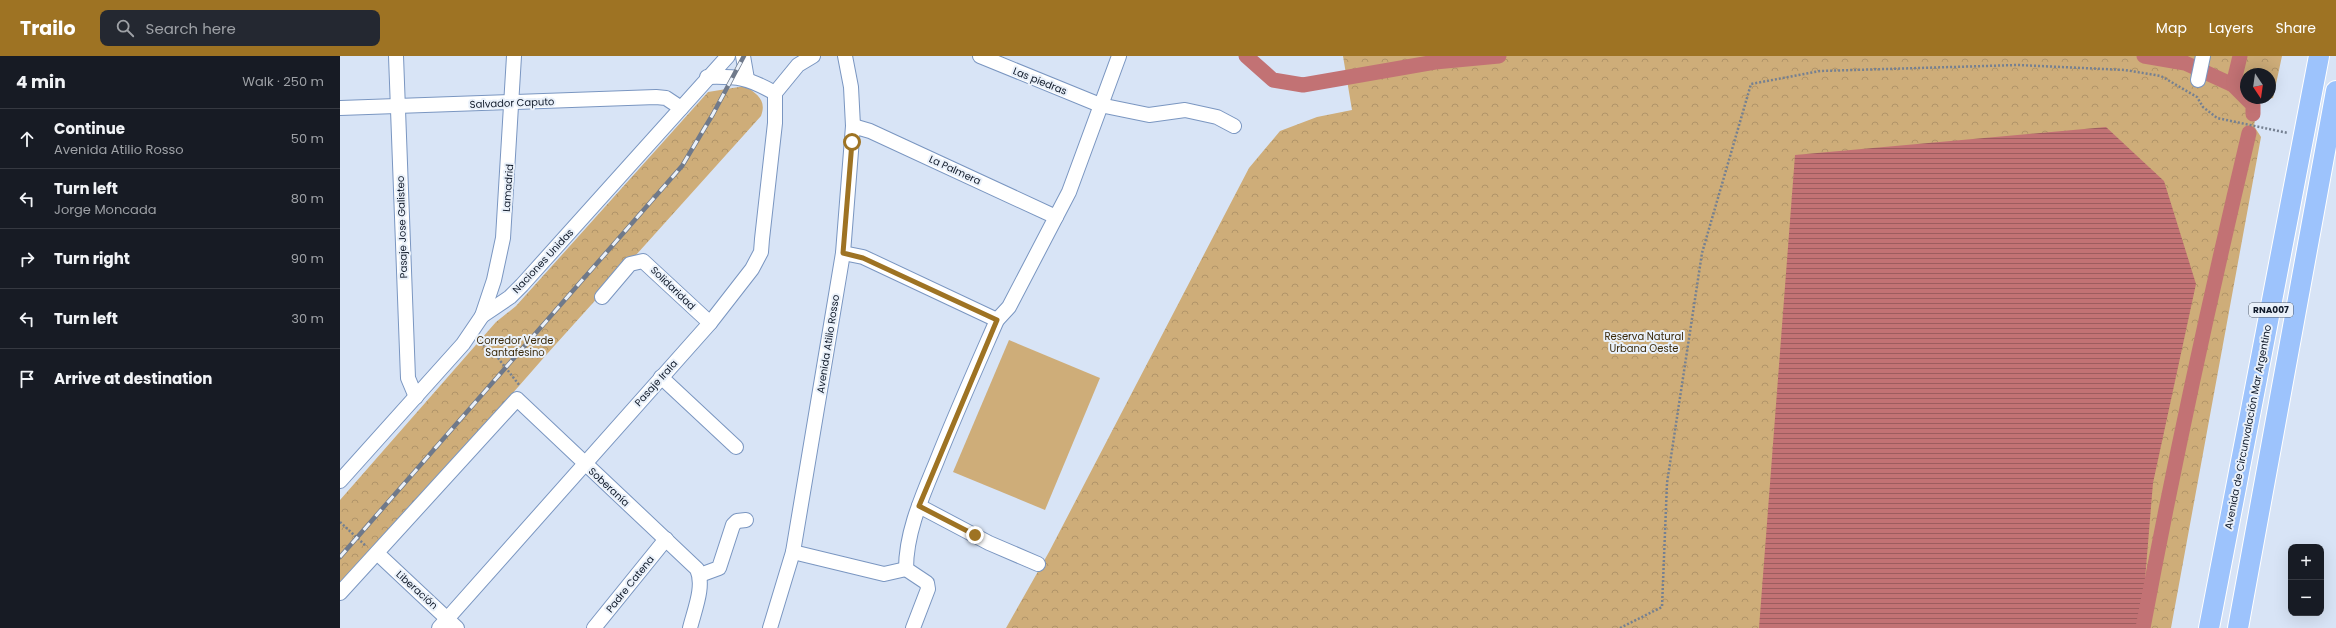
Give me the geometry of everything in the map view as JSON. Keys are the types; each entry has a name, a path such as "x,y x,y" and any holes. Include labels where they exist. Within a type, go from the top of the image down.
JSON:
{"highway":[{"name":"Avenida de Circunvalación Mar Argentino","path":"2222,563 2319,56"},
{"name":"RNA007","path":"2238,628 2336,91"},
{"name":"RNA007","path":"2209,628 2222,563"},
{"path":"2205,628 2222,563"},
{"path":"2241,628 2248,574"}],"street":[{"name":"Pasaje Jose Galisteo","path":"396,56 408,378 416,397"},
{"name":"Lamadrid","path":"482,316 494,280 503,238 513,104 514,56"},
{"name":"Naciones Unidas","path":"340,481 346,465 416,397 463,344 482,316 522,285 728,56"},
{"path":"743,56 747,79"},
{"path":"707,78 733,76 747,79 775,93 798,65 813,56"},
{"name":"Avenida Atilio Rosso","path":"770,628 793,552 843,253 853,126 851,87 845,56"},
{"name":"Las piedras","path":"980,56 1100,105 1149,115 1185,110 1217,117 1234,126"},
{"path":"906,569 906,552 919,506 997,320 1009,306 1069,192 1119,56"},
{"path":"2198,80 2203,56"},
{"name":"Pasaje Irala","path":"443,623 710,322 752,270 761,252 775,123 775,93"},
{"name":"Salvador Caputo","path":"340,108 513,104 656,98 666,98 681,108"},
{"name":"La Palmera","path":"853,126 870,131 1056,217"},
{"path":"843,253 863,258 997,320"},
{"name":"Solidaridad","path":"602,297 630,264 643,261 710,322"},
{"path":"661,377 736,447"},
{"path":"340,593 517,399"},
{"name":"Soberanía","path":"517,399 666,539 697,569 700,575"},
{"path":"919,506 989,543 1038,564"},
{"path":"690,628 700,585 700,575 719,568 723,563 733,525 737,521 746,520"},
{"name":"Padre Catena","path":"594,628 666,539"},
{"path":"793,552 884,574 906,569 927,583 928,588 913,628"},
{"name":"Liberación","path":"377,553 443,623 458,628"}],"path":[{"path":"1620,628 1662,607 1667,483 1702,253 1751,84 1820,72 2018,65 2125,70 2161,76 2198,97 2203,107 2217,118 2304,136"},
{"path":"486,347 498,358 520,385 517,399"},
{"path":"340,522 356,539 377,553"}],"green space":[{"name":"Reserva Natural Urbana Oeste","path":"1343,56 2282,56 2276,84 2276,68 2240,68 2240,104 2258,104 2254,126 2261,137 2171,628 1006,628 1049,552 1249,168 1280,131 1317,117 1352,110"},
{"name":"Corredor Verde Santafesino","path":"745,86 760,98 763,106 761,116 547,354 340,590 340,500 496,322 516,306 708,92"},
{"path":"1009,340 1100,378 1045,510 953,472"}],"shaded area":[{"path":"2106,127 2164,181 2196,284 2153,483 2141,628 1759,628 1795,155"}],"waterway":[{"path":"1246,56 1273,80 1303,85 1435,62 1499,56"},
{"path":"2144,56 2185,63 2233,85 2253,105 2253,114"},
{"path":"2233,85 2240,56"},
{"path":"2143,628 2193,380 2249,133"}],"railway":[{"path":"340,557 682,166 713,114 744,56"}],"route":[{"path":"852,142 843,253 863,258 997,320 919,506 975,535"}]}
